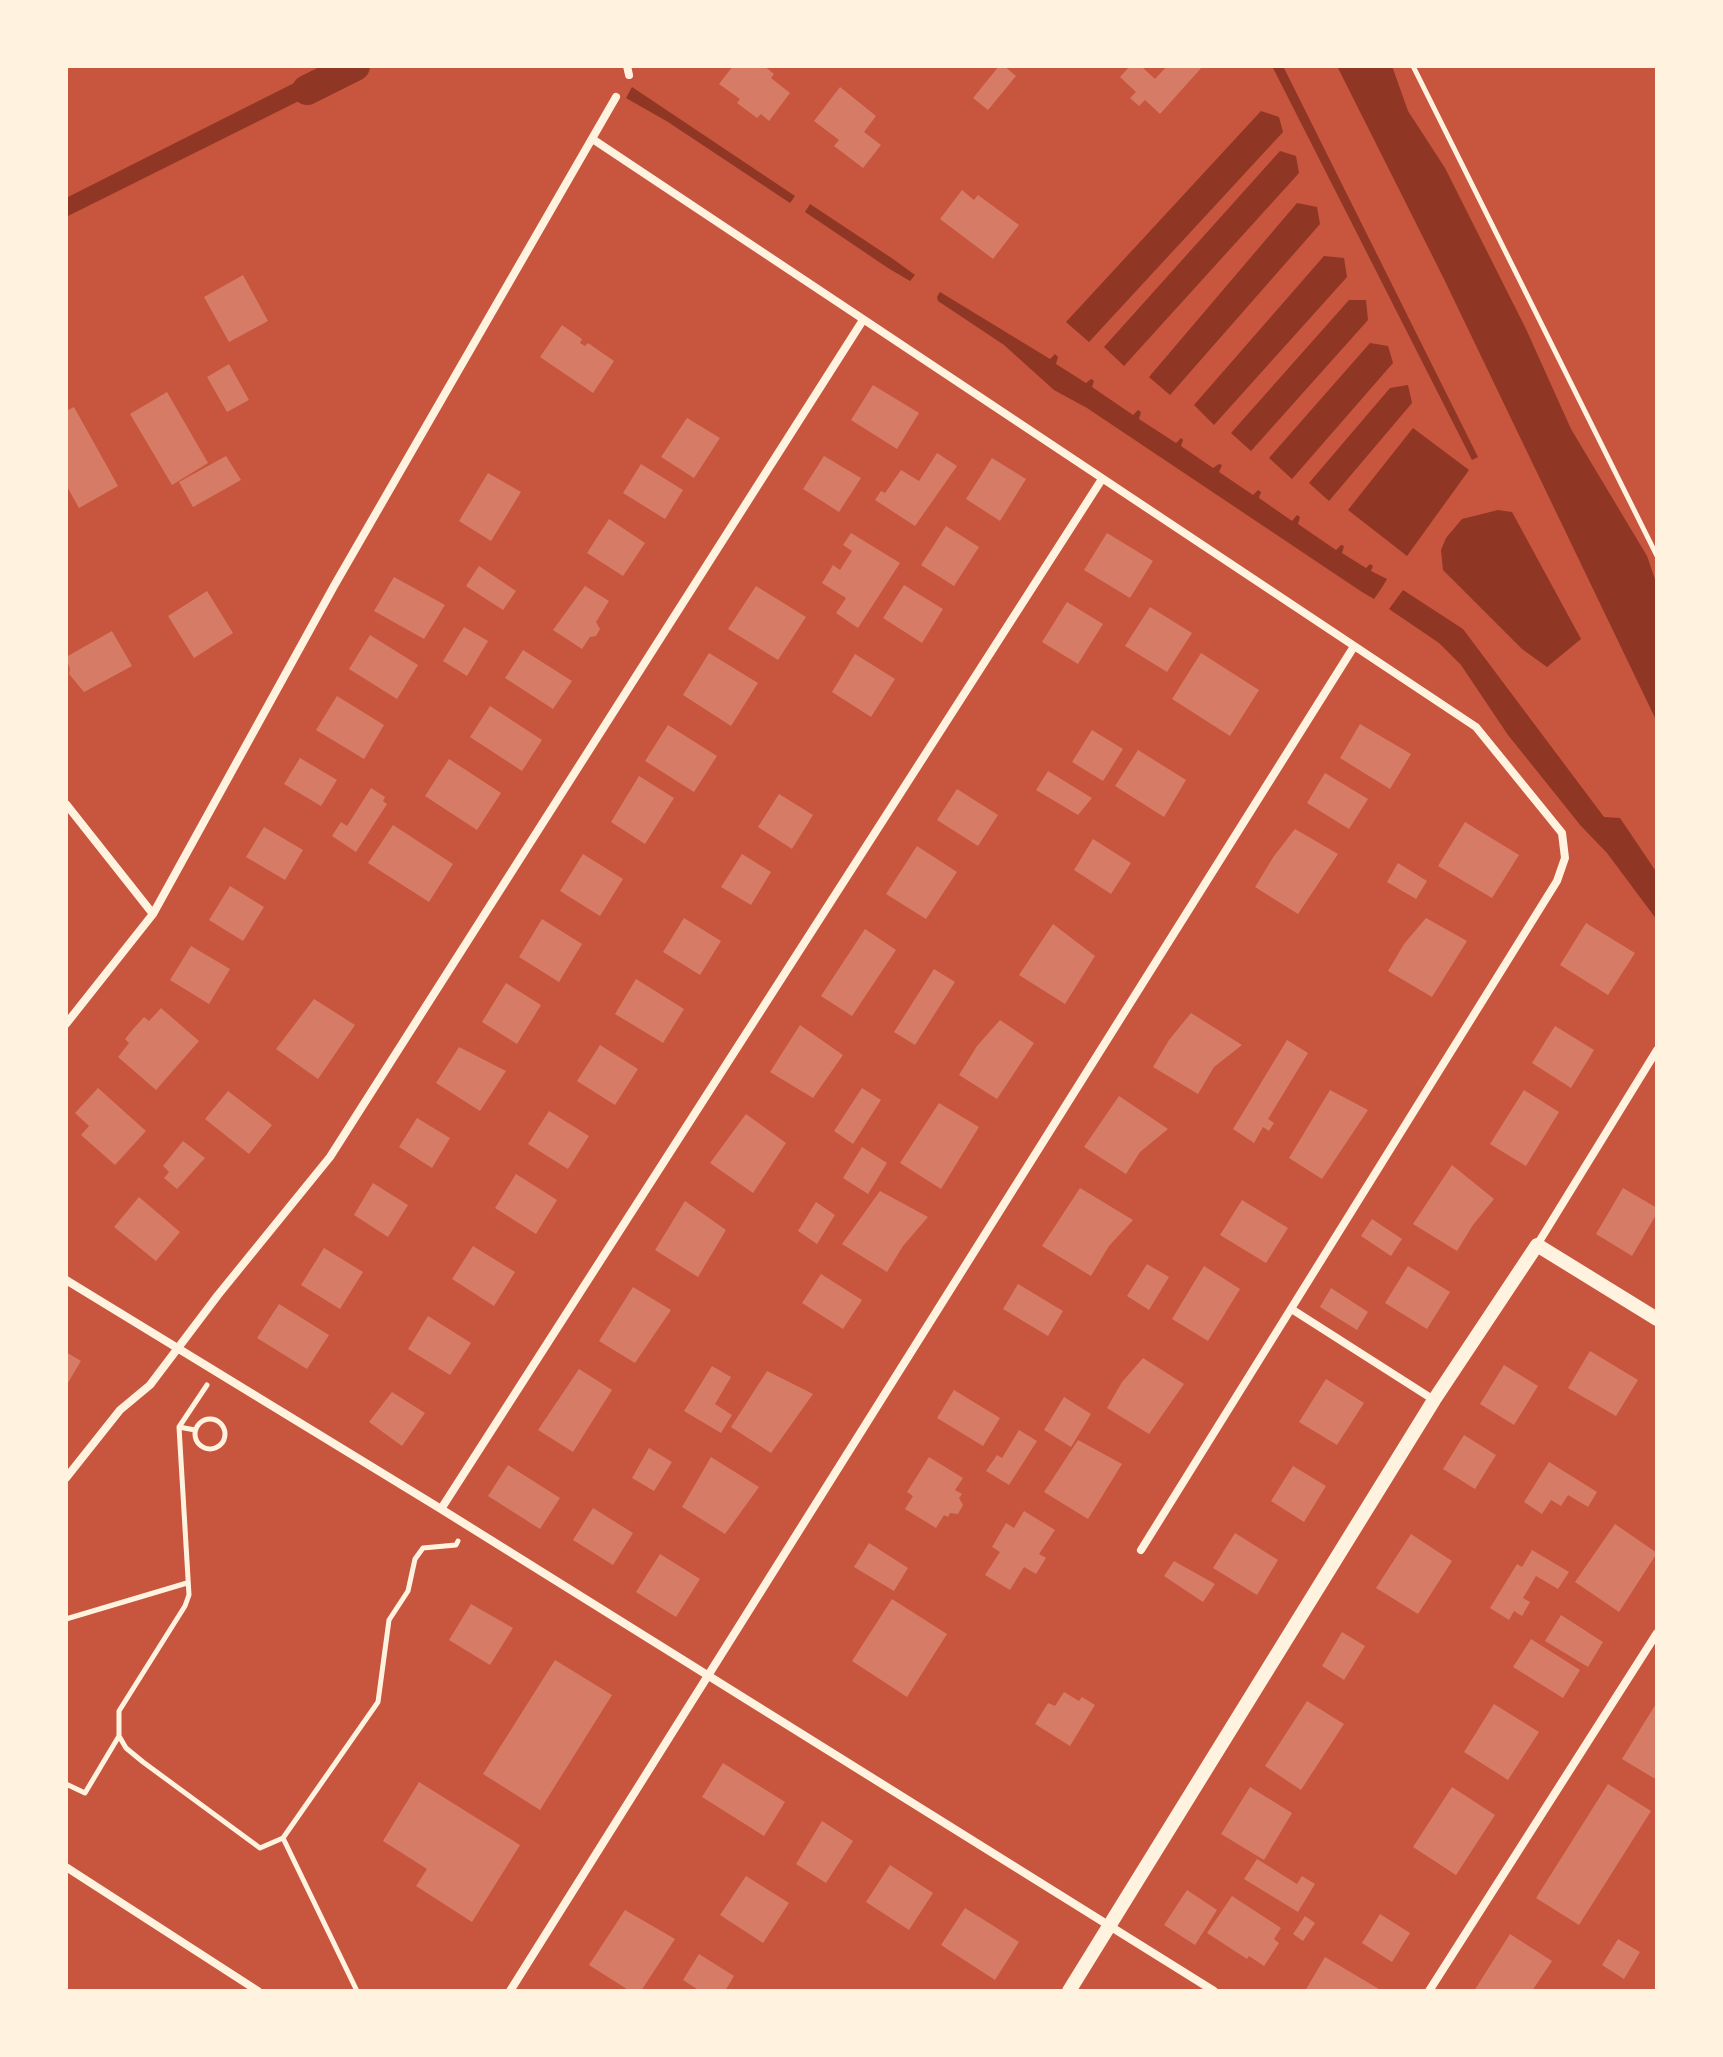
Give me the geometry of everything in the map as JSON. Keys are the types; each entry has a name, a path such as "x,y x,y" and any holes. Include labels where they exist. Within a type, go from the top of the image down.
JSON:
{"street":[{"path":"66,1024 153,914 334,586 594,140 616,97"},
{"path":"594,140 1476,727 1562,833 1565,858 1557,881 1141,1550"},
{"path":"66,1478 120,1410 150,1385 330,1157 863,320"},
{"path":"441,1509 1102,479"},
{"path":"510,1991 1353,648"},
{"path":"66,804 153,914"},
{"path":"1069,1991 1434,1400 1537,1245 1657,1050"},
{"path":"1537,1245 1657,1319"},
{"path":"66,1280 468,1525 1214,1991"},
{"path":"1293,1310 1434,1400"},
{"path":"1429,1991 1657,1633"},
{"path":"66,1867 258,1991"}],"path":[{"path":"1413,66 1657,556"},
{"path":"217,1371 179,1427 189,1595 119,1711 119,1736 126,1748 143,1762 260,1848 283,1838 378,1702 389,1620 408,1591 415,1559 423,1548 456,1545 468,1525"},
{"path":"205,1419 215,1419 223,1425 224,1439 218,1447 208,1449 196,1440 195,1430 205,1419"},
{"path":"179,1427 195,1430"},
{"path":"66,1619 187,1583"},
{"path":"66,1784 85,1793 119,1736"},
{"path":"283,1838 357,1991"}],"shaded area":[{"path":"1272,66 1283,66 1478,457 1472,460"},
{"path":"1337,66 1392,66 1408,111 1445,168 1526,329 1571,429 1647,556 1657,585 1657,722 1443,277"},
{"path":"337,69 344,77 341,80 66,217 66,198 318,71"},
{"path":"632,87 795,196 790,203 668,122 626,98"},
{"path":"1261,111 1279,117 1283,132 1089,342 1066,322"},
{"path":"1280,151 1296,156 1299,173 1124,366 1104,347"},
{"path":"1297,203 1317,207 1320,224 1170,395 1149,377"},
{"path":"810,204 915,275 910,281 805,212"},
{"path":"1324,256 1344,258 1347,277 1214,425 1194,405"},
{"path":"940,292 1050,359 1055,354 1058,357 1056,364 1086,383 1091,379 1094,381 1092,387 1133,415 1138,410 1141,412 1139,419 1176,443 1181,438 1181,446 1213,468 1222,465 1219,472 1253,495 1258,490 1261,492 1259,498 1292,521 1297,515 1300,517 1298,524 1336,550 1344,546 1342,553 1366,568 1370,564 1373,566 1371,571 1387,579 1381,589 1374,599 1362,592 1087,408 1054,390 1004,345 938,301"},
{"path":"1349,300 1366,300 1368,320 1251,451 1231,433"},
{"path":"1370,343 1388,346 1393,363 1292,479 1269,458"},
{"path":"1408,385 1412,403 1329,501 1309,483 1390,388"},
{"path":"1413,428 1469,470 1407,556 1348,510"},
{"path":"1498,510 1512,512 1581,639 1547,667 1522,649 1443,570 1441,550 1446,538 1462,519"},
{"path":"1403,590 1463,629 1604,817 1620,818 1657,873 1657,920 1607,853 1581,826 1508,735 1461,665 1439,643 1389,609"}],"building":[{"path":"733,66 764,66 774,74 771,78 790,93 769,121 761,114 757,118 737,103 740,99 719,84"},
{"path":"999,66 1004,66 1016,76 988,110 973,98"},
{"path":"1130,66 1141,66 1155,79 1167,66 1203,66 1160,114 1145,100 1139,106 1130,98 1136,92 1120,77"},
{"path":"840,87 876,116 864,132 881,145 863,168 834,146 839,140 814,121"},
{"path":"962,190 974,200 978,195 1019,225 993,259 940,219"},
{"path":"243,275 268,321 229,342 204,297"},
{"path":"562,325 582,339 580,343 585,346 588,343 614,361 593,393 540,357"},
{"path":"229,364 249,400 227,412 207,377"},
{"path":"873,385 919,413 897,449 851,420"},
{"path":"167,392 208,463 172,485 130,414"},
{"path":"74,407 118,486 79,508 66,485 66,411"},
{"path":"687,418 720,438 694,478 661,457"},
{"path":"937,453 957,466 915,526 875,500 881,491 885,493 901,470 919,481"},
{"path":"226,456 241,480 193,507 179,482"},
{"path":"824,456 861,478 839,512 803,489"},
{"path":"992,458 1026,479 1000,521 966,499"},
{"path":"641,464 683,490 665,519 623,493"},
{"path":"488,473 521,492 491,541 459,521"},
{"path":"609,519 645,543 623,576 587,553"},
{"path":"946,526 979,547 954,586 921,565"},
{"path":"851,533 900,563 858,628 836,613 846,598 822,583 833,565 840,570 852,551 843,545"},
{"path":"1107,533 1153,561 1130,598 1084,570"},
{"path":"479,566 516,591 503,610 466,586"},
{"path":"394,577 445,605 424,639 374,611"},
{"path":"904,585 943,609 922,643 883,618"},
{"path":"585,586 609,601 596,622 600,629 582,649 553,630"},
{"path":"756,586 806,617 778,660 728,629"},
{"path":"207,591 233,633 194,658 168,616"},
{"path":"1067,602 1103,624 1078,664 1042,642"},
{"path":"1150,607 1192,633 1167,672 1125,646"},
{"path":"464,627 488,641 467,676 443,661"},
{"path":"112,631 132,666 84,692 69,674 66,657"},
{"path":"370,635 418,665 397,699 349,669"},
{"path":"523,650 572,681 553,709 505,678"},
{"path":"709,653 758,683 731,726 683,695"},
{"path":"1201,653 1259,690 1230,736 1172,699"},
{"path":"855,654 895,679 871,717 832,692"},
{"path":"337,696 384,725 364,759 316,730"},
{"path":"490,706 542,740 522,771 470,737"},
{"path":"1360,724 1411,754 1390,789 1340,758"},
{"path":"668,725 717,756 694,792 645,761"},
{"path":"1092,730 1123,749 1103,781 1072,762"},
{"path":"1138,750 1186,780 1164,817 1115,786"},
{"path":"300,758 337,780 321,806 284,784"},
{"path":"449,759 501,793 477,830 425,796"},
{"path":"1048,771 1092,798 1078,815 1036,790"},
{"path":"1325,773 1368,799 1349,829 1307,803"},
{"path":"639,776 674,798 645,844 611,822"},
{"path":"371,788 385,797 383,801 387,804 356,852 332,836 341,822 347,826"},
{"path":"957,789 998,815 978,846 937,820"},
{"path":"779,794 813,815 792,849 758,827"},
{"path":"1465,822 1519,855 1492,898 1438,866"},
{"path":"393,825 453,864 429,902 368,863"},
{"path":"264,827 303,850 285,880 246,857"},
{"path":"1295,829 1338,854 1298,914 1255,887"},
{"path":"1093,839 1131,863 1111,894 1074,870"},
{"path":"917,846 957,872 926,919 886,894"},
{"path":"583,854 623,879 600,916 560,891"},
{"path":"742,854 771,872 751,905 721,887"},
{"path":"1398,863 1427,881 1416,899 1387,882"},
{"path":"230,886 264,907 243,941 209,920"},
{"path":"684,918 721,941 700,975 663,952"},
{"path":"1426,918 1467,941 1432,997 1388,971 1404,944"},
{"path":"542,919 582,944 559,982 519,957"},
{"path":"1586,923 1635,953 1608,995 1560,965"},
{"path":"1053,924 1095,956 1065,1004 1019,975"},
{"path":"865,929 896,950 852,1016 821,996"},
{"path":"191,946 230,969 209,1004 170,980"},
{"path":"934,969 955,982 915,1045 894,1032"},
{"path":"636,979 684,1009 663,1043 615,1014"},
{"path":"506,983 541,1005 517,1044 482,1022"},
{"path":"314,999 355,1025 318,1079 276,1049"},
{"path":"161,1008 199,1041 156,1090 118,1057 129,1043 125,1039 134,1028 144,1017 149,1021"},
{"path":"1191,1013 1242,1045 1214,1067 1198,1094 1153,1067 1169,1040"},
{"path":"1000,1020 1034,1043 997,1099 959,1075 977,1046"},
{"path":"800,1025 843,1055 813,1098 770,1072"},
{"path":"1555,1026 1594,1050 1571,1088 1532,1063"},
{"path":"1287,1040 1308,1053 1268,1119 1274,1123 1269,1131 1263,1127 1254,1143 1233,1129"},
{"path":"600,1045 638,1069 615,1105 577,1081"},
{"path":"459,1047 506,1071 480,1111 436,1083"},
{"path":"98,1088 146,1131 115,1165 81,1135 89,1126 75,1113"},
{"path":"862,1088 881,1100 853,1144 834,1131"},
{"path":"1330,1090 1368,1110 1322,1179 1289,1158"},
{"path":"1524,1090 1559,1112 1526,1166 1490,1144"},
{"path":"228,1091 272,1125 249,1154 205,1119"},
{"path":"1119,1096 1168,1129 1140,1152 1126,1174 1084,1147"},
{"path":"939,1103 979,1127 941,1189 900,1163"},
{"path":"549,1111 589,1136 568,1169 528,1144"},
{"path":"746,1114 786,1143 753,1193 710,1163"},
{"path":"417,1118 450,1138 432,1168 399,1147"},
{"path":"183,1141 205,1158 177,1189 164,1178 169,1172 163,1166"},
{"path":"862,1147 887,1163 868,1194 843,1178"},
{"path":"1452,1165 1494,1199 1457,1251 1413,1224"},
{"path":"516,1174 557,1200 536,1234 495,1208"},
{"path":"373,1183 408,1205 388,1237 354,1215"},
{"path":"1080,1188 1133,1220 1109,1246 1091,1276 1042,1246"},
{"path":"1623,1188 1657,1208 1632,1256 1596,1234"},
{"path":"880,1191 928,1217 903,1246 887,1272 842,1244"},
{"path":"139,1197 180,1232 156,1261 114,1227"},
{"path":"1242,1200 1288,1228 1266,1263 1220,1235"},
{"path":"685,1201 726,1230 698,1277 655,1250"},
{"path":"816,1202 835,1215 817,1244 798,1231"},
{"path":"1372,1219 1402,1239 1391,1256 1361,1236"},
{"path":"473,1246 515,1272 494,1306 452,1279"},
{"path":"324,1248 363,1272 340,1309 301,1285"},
{"path":"1147,1264 1169,1277 1149,1310 1127,1296"},
{"path":"1204,1266 1240,1289 1208,1341 1172,1319"},
{"path":"1408,1266 1450,1292 1427,1329 1385,1303"},
{"path":"821,1274 862,1300 843,1329 802,1303"},
{"path":"1018,1284 1063,1311 1048,1336 1003,1309"},
{"path":"633,1287 671,1310 635,1363 599,1341"},
{"path":"1331,1288 1368,1312 1357,1330 1320,1307"},
{"path":"279,1304 329,1335 307,1369 257,1338"},
{"path":"428,1316 471,1343 450,1375 408,1349"},
{"path":"1590,1351 1638,1380 1616,1416 1568,1388"},
{"path":"66,1352 81,1361 66,1386"},
{"path":"1143,1358 1184,1384 1149,1434 1107,1408 1122,1382"},
{"path":"1504,1365 1538,1386 1514,1425 1480,1404"},
{"path":"712,1366 731,1377 715,1404 732,1415 721,1433 684,1411"},
{"path":"579,1369 612,1390 573,1452 538,1430"},
{"path":"767,1371 813,1394 771,1453 731,1427"},
{"path":"1326,1379 1364,1403 1337,1445 1299,1422"},
{"path":"954,1390 1000,1418 983,1446 937,1418"},
{"path":"392,1392 425,1413 402,1446 369,1422"},
{"path":"1064,1397 1091,1414 1071,1447 1044,1430"},
{"path":"1019,1430 1037,1441 1009,1485 986,1471 997,1455 1002,1458"},
{"path":"1464,1435 1496,1455 1475,1489 1443,1469"},
{"path":"1078,1440 1122,1464 1088,1519 1044,1492"},
{"path":"649,1448 672,1462 654,1491 632,1478"},
{"path":"711,1457 759,1487 725,1534 682,1507"},
{"path":"929,1457 963,1478 955,1490 962,1494 959,1498 963,1505 958,1514 944,1515 936,1528 905,1509 913,1496 907,1492"},
{"path":"1549,1462 1597,1492 1588,1507 1568,1495 1561,1506 1551,1500 1542,1514 1524,1502"},
{"path":"508,1465 560,1498 540,1529 488,1496"},
{"path":"1293,1466 1326,1486 1304,1522 1271,1501"},
{"path":"593,1508 633,1533 613,1565 573,1540"},
{"path":"1024,1511 1055,1530 1039,1554 1046,1558 1036,1574 1024,1567 1010,1590 985,1575 1000,1552 992,1547 1006,1523 1014,1528"},
{"path":"1615,1524 1657,1553 1619,1612 1575,1582"},
{"path":"1235,1533 1278,1560 1257,1595 1213,1568"},
{"path":"1411,1534 1452,1561 1418,1614 1376,1588"},
{"path":"869,1543 908,1568 894,1591 854,1567"},
{"path":"1532,1550 1569,1572 1558,1589 1536,1576 1523,1598 1530,1602 1522,1616 1514,1611 1509,1620 1490,1608 1517,1564 1522,1567"},
{"path":"660,1554 700,1579 676,1617 636,1592"},
{"path":"1174,1561 1215,1584 1203,1602 1164,1576"},
{"path":"892,1599 947,1634 907,1697 852,1661"},
{"path":"471,1604 513,1628 490,1665 449,1640"},
{"path":"1561,1615 1603,1642 1588,1667 1545,1641"},
{"path":"1342,1632 1365,1646 1344,1680 1322,1666"},
{"path":"1531,1639 1580,1670 1563,1698 1513,1667"},
{"path":"555,1660 612,1695 540,1810 483,1774"},
{"path":"1064,1692 1079,1701 1082,1697 1095,1705 1070,1746 1035,1724 1048,1703 1055,1706"},
{"path":"1307,1701 1344,1724 1301,1790 1265,1766"},
{"path":"1657,1702 1657,1780 1622,1759"},
{"path":"1494,1704 1539,1732 1508,1780 1464,1752"},
{"path":"723,1763 785,1802 764,1836 702,1797"},
{"path":"419,1782 520,1845 472,1922 416,1886 427,1869 383,1841"},
{"path":"1608,1784 1651,1811 1579,1925 1536,1898"},
{"path":"1250,1787 1292,1813 1264,1860 1221,1834"},
{"path":"1452,1787 1495,1815 1456,1875 1413,1847"},
{"path":"822,1821 853,1841 826,1883 796,1864"},
{"path":"1257,1859 1297,1884 1302,1876 1315,1884 1298,1912 1244,1879"},
{"path":"890,1865 933,1893 909,1930 866,1902"},
{"path":"746,1876 789,1903 763,1943 720,1915"},
{"path":"1187,1890 1217,1910 1195,1945 1164,1925"},
{"path":"1232,1896 1281,1928 1274,1939 1279,1943 1264,1966 1249,1956 1247,1959 1207,1933"},
{"path":"965,1908 1019,1942 995,1980 941,1945"},
{"path":"625,1910 675,1939 641,1991 630,1991 589,1965"},
{"path":"1380,1914 1410,1933 1392,1962 1362,1943"},
{"path":"1305,1916 1315,1923 1303,1941 1293,1934"},
{"path":"1510,1934 1552,1961 1532,1991 1474,1991"},
{"path":"1618,1939 1640,1952 1624,1979 1602,1965"},
{"path":"699,1954 734,1976 725,1991 700,1991 683,1980"},
{"path":"1325,1957 1379,1989 1305,1991"}],"waterway":[{"path":"307,90 355,66"}]}
